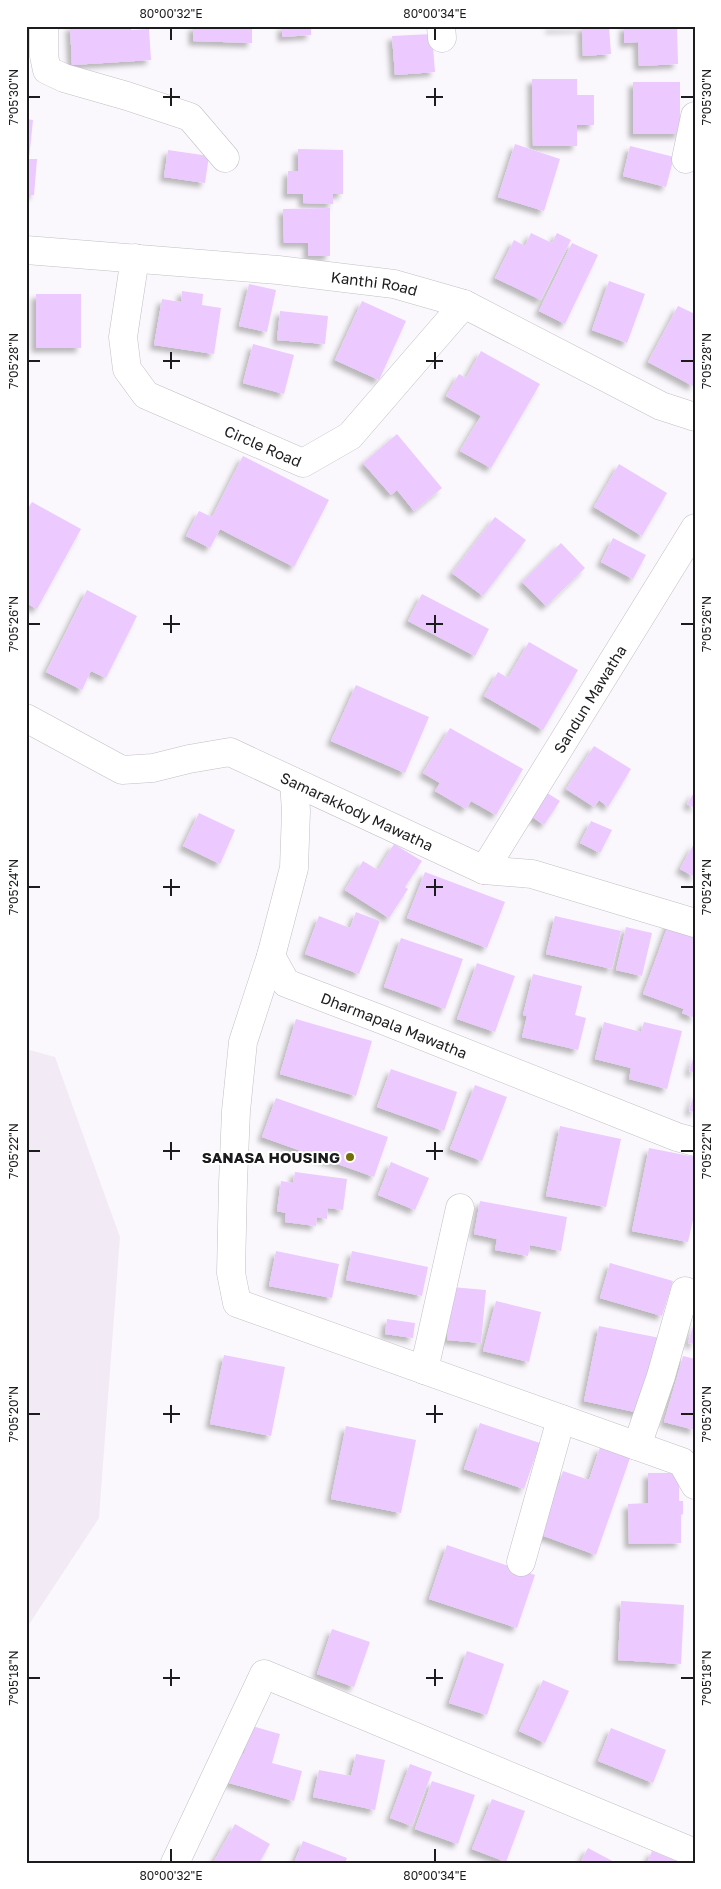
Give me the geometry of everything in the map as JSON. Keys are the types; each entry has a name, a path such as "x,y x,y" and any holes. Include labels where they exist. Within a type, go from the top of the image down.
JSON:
{"street":[{"path":"44,26 44,56 48,70 64,78 190,117 225,158"},
{"path":"686,159 695,116"},
{"name":"Kanthi Road","path":"26,250 278,270 394,284 464,304 661,406 695,417"},
{"name":"Circle Road","path":"135,258 123,337 128,369 146,395 303,464 350,436 464,304"},
{"name":"Sandun Mawatha","path":"484,870 695,528"},
{"name":"Samarakkody Mawatha","path":"26,718 122,770 153,768 230,752 484,870 532,874 695,923"},
{"path":"294,782 296,810 294,868 271,956 243,1042 236,1111 233,1183 231,1273 237,1303 682,1462 695,1485"},
{"name":"Dharmapala Mawatha","path":"271,956 286,983 390,1022 677,1137 695,1142"},
{"path":"424,1370 460,1208"},
{"path":"637,1446 661,1376 685,1291"},
{"path":"521,1562 561,1419"},
{"path":"176,1863 264,1674 695,1853"}],"shaded area":[{"path":"26,1049 55,1057 120,1237 99,1518 26,1629"}],"building":[{"path":"70,26 131,26 131,30 149,29 151,60 72,65"},
{"path":"193,26 252,26 252,43 193,41"},
{"path":"282,26 311,26 311,35 282,37"},
{"path":"550,26 580,26 581,28 550,29"},
{"path":"582,26 609,26 611,54 583,56"},
{"path":"624,26 677,26 678,64 639,66 638,42 624,43"},
{"path":"432,34 435,72 395,75 392,36"},
{"path":"532,79 577,79 577,95 594,95 594,125 577,125 577,146 533,146"},
{"path":"633,82 680,82 680,134 633,134"},
{"path":"26,119 33,120 29,159 37,159 34,195 26,195"},
{"path":"515,144 560,159 544,211 498,197"},
{"path":"630,146 674,157 666,187 623,176"},
{"path":"298,149 343,150 343,194 333,194 333,204 303,203 303,194 287,194 288,171 298,171"},
{"path":"168,150 209,156 205,183 164,177"},
{"path":"330,208 330,256 308,256 308,243 284,243 283,209"},
{"path":"531,233 552,243 557,233 571,240 541,300 495,278 514,240 525,246"},
{"path":"572,243 598,255 565,324 539,311"},
{"path":"609,281 645,294 627,343 592,330"},
{"path":"249,284 276,290 267,332 239,326"},
{"path":"182,291 203,294 202,305 221,308 214,354 154,345 162,299 181,302"},
{"path":"36,294 81,294 81,348 36,348"},
{"path":"362,301 406,321 379,380 335,360"},
{"path":"678,306 695,314 695,382 693,386 648,362"},
{"path":"280,311 328,316 325,344 277,340"},
{"path":"253,344 294,355 284,394 243,383"},
{"path":"481,351 540,384 491,468 460,451 481,416 446,396 459,374 466,378"},
{"path":"397,434 442,488 414,511 397,490 391,495 363,463"},
{"path":"243,456 329,500 294,567 220,529 210,548 186,536 199,511 212,517"},
{"path":"619,464 667,493 642,536 594,507"},
{"path":"32,502 81,529 37,609 26,603 26,512"},
{"path":"495,517 526,540 483,596 452,573"},
{"path":"613,538 646,555 633,579 601,562"},
{"path":"561,543 585,568 546,606 522,582"},
{"path":"87,590 137,616 106,678 91,671 82,690 46,672"},
{"path":"422,594 489,629 475,656 408,621"},
{"path":"529,642 578,670 543,730 484,696 498,672 508,678"},
{"path":"356,685 429,717 405,773 331,741"},
{"path":"450,728 523,769 496,815 471,801 466,809 435,791 440,783 423,773"},
{"path":"594,746 631,769 608,807 599,800 594,807 566,789"},
{"path":"544,791 560,801 544,825 528,814"},
{"path":"695,791 695,808 687,804"},
{"path":"199,813 235,830 220,864 183,846"},
{"path":"591,821 612,830 600,853 580,843"},
{"path":"695,842 695,877 680,869"},
{"path":"394,844 422,861 405,887 408,889 389,918 345,890 363,861 378,870"},
{"path":"425,872 505,902 487,948 407,918"},
{"path":"356,912 380,921 359,974 305,954 319,916 350,928"},
{"path":"555,916 621,931 612,969 546,954"},
{"path":"670,920 695,929 695,1018 682,1013 684,1009 643,994"},
{"path":"626,927 652,933 642,976 616,970"},
{"path":"401,938 463,959 445,1009 384,987"},
{"path":"477,963 515,976 495,1032 457,1019"},
{"path":"533,974 582,986 575,1015 586,1018 578,1050 522,1037 527,1016 523,1015"},
{"path":"296,1019 372,1041 356,1096 280,1074"},
{"path":"604,1022 641,1032 644,1022 682,1031 667,1089 629,1079 631,1068 595,1059"},
{"path":"695,1053 695,1073 689,1071"},
{"path":"391,1069 457,1092 444,1131 377,1107"},
{"path":"475,1085 507,1097 482,1161 450,1149"},
{"path":"695,1091 695,1112 689,1111"},
{"name":"SANASA HOUSING","path":"276,1098 388,1137 374,1177 262,1137"},
{"path":"560,1126 621,1139 606,1207 546,1196"},
{"path":"649,1148 695,1157 695,1211 688,1242 632,1231"},
{"path":"391,1162 429,1178 415,1210 378,1195"},
{"path":"295,1172 347,1179 343,1210 328,1208 327,1219 317,1217 316,1226 285,1222 286,1213 277,1211 281,1181 293,1183"},
{"path":"480,1201 567,1217 561,1251 530,1245 528,1256 495,1250 497,1239 474,1234"},
{"path":"276,1251 339,1264 332,1298 269,1286"},
{"path":"352,1251 428,1267 422,1296 346,1280"},
{"path":"610,1263 673,1281 662,1316 600,1298"},
{"path":"452,1287 486,1290 481,1343 447,1340"},
{"path":"496,1301 541,1312 529,1362 483,1351"},
{"path":"387,1319 415,1323 413,1338 385,1334"},
{"path":"695,1320 695,1344 688,1343"},
{"path":"599,1326 660,1338 644,1414 584,1401"},
{"path":"224,1355 285,1367 271,1436 210,1424"},
{"path":"683,1356 695,1359 695,1430 664,1422"},
{"path":"480,1423 540,1443 524,1489 464,1469"},
{"path":"346,1426 416,1440 401,1513 331,1499"},
{"path":"600,1447 630,1458 596,1555 541,1535 563,1471 589,1480"},
{"path":"648,1473 679,1473 679,1501 683,1501 681,1543 629,1544 628,1504 648,1503"},
{"path":"447,1545 535,1575 517,1628 429,1599"},
{"path":"621,1601 684,1605 681,1664 618,1660"},
{"path":"332,1629 370,1642 354,1687 317,1674"},
{"path":"467,1651 504,1664 487,1715 449,1703"},
{"path":"543,1680 569,1691 545,1743 519,1731"},
{"path":"252,1726 280,1734 272,1763 302,1771 294,1801 229,1783 238,1753 244,1754"},
{"path":"611,1728 666,1750 653,1783 598,1761"},
{"path":"356,1754 385,1760 375,1810 313,1797 319,1770 351,1776"},
{"path":"410,1764 432,1772 412,1826 390,1818"},
{"path":"432,1781 475,1795 458,1844 415,1829"},
{"path":"492,1799 525,1811 506,1862 472,1849"},
{"path":"235,1824 270,1844 259,1863 213,1863"},
{"path":"303,1841 347,1858 345,1863 294,1863"},
{"path":"588,1848 616,1863 580,1863"},
{"path":"652,1851 681,1863 647,1863"}],"place":[{"name":"SANASA HOUSING","path":"350,1157"}]}
